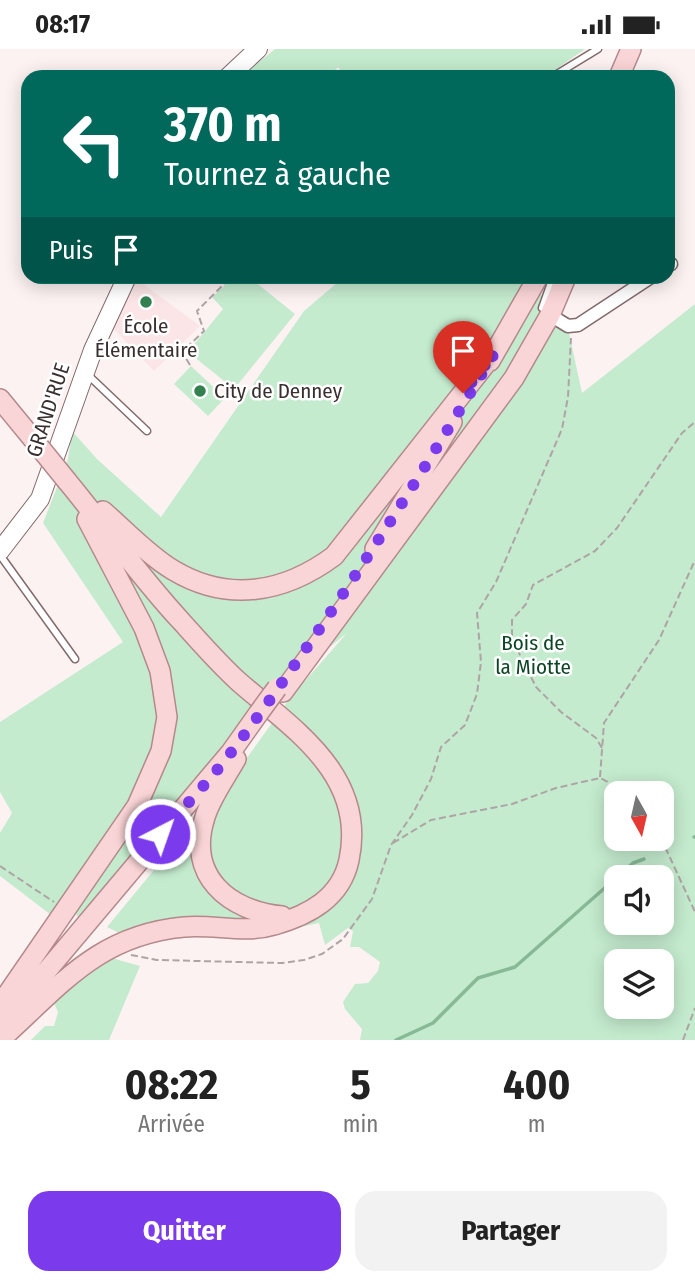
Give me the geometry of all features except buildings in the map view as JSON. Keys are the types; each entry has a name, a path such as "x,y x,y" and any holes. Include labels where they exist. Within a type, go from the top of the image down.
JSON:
{"main road":[{"path":"296,918 256,913 227,900 212,883 203,860 201,836 205,816 262,716 383,537 534,284"},
{"path":"280,690 514,378 562,284"},
{"path":"67,481 172,570 211,588 247,592 280,587 311,573 334,556 495,352"},
{"path":"0,399 179,619 238,680 297,728 324,758 342,791 350,820 351,848 345,876 334,893 313,911 271,926 189,926 153,930 126,939 93,956 0,1039"},
{"path":"0,1005 137,806 161,751 167,717 160,671 144,628 67,481"},
{"path":"0,1033 12,1012 262,716"},
{"path":"19,1022 236,758"}],"street":[{"path":"236,70 258,49"},
{"name":"GRAND'RUE","path":"0,553 40,499 84,373 124,284"},
{"path":"546,311 568,327 578,325 640,284"}],"lane":[{"path":"564,70 598,49"},
{"path":"520,309 546,311 552,284"},
{"path":"84,373 93,377 146,431"},
{"path":"0,553 75,659"}],"path":[{"path":"190,365 182,352 204,331 197,310 224,284"},
{"path":"127,954 138,959 282,963 322,954 343,939 372,899 391,845 412,815 431,779 441,747 465,725 477,694 481,662 477,613 496,582 565,418 573,344 568,327"},
{"path":"602,748 596,738 554,707 536,687 512,639 512,620 526,604 533,585 595,551 617,528 682,433 695,422"},
{"path":"600,778 604,723 659,640 695,560"},
{"path":"391,845 431,820 512,804 556,788 600,778 606,781"},
{"path":"667,851 695,912"},
{"path":"0,866 54,902"},
{"path":"683,1040 695,1008"}],"shaded area":[{"name":"École Élémentaire","path":"132,284 143,284 200,326 154,371 112,327"}],"green space":[{"path":"275,49 585,49 555,70 340,70 338,67 335,70 250,70"},
{"path":"226,284 258,284 295,314 234,389 188,352 223,309 212,297"},
{"name":"Bois de la Miotte","path":"336,284 533,284 569,333 582,393 695,304 695,1040 360,1040 362,1029 345,1009 343,1002 355,984 368,983 378,971 380,962 359,947 350,947 353,931 348,928 325,945 319,923 276,932 187,932 139,943 107,927 226,787 290,698 347,633 257,706 81,918 76,915 82,895 51,915 0,876 0,833 12,813 0,792 0,722 123,642 43,523 68,459 72,431 97,459 161,517 304,311"},
{"name":"City de Denney","path":"191,366 225,398 208,416 174,384"},
{"path":"108,957 140,966 109,1040 31,1040 45,1026 54,1026 58,1012 54,1003"}],"waterway":[{"path":"631,865 644,859"},
{"path":"396,1040 433,1023 478,978 515,967 604,889"}],"place":[{"name":"École Élémentaire","path":"146,302"},
{"name":"City de Denney","path":"200,391"}],"route":[{"path":"160,834 231,752 383,537 495,352 463,393"}]}
